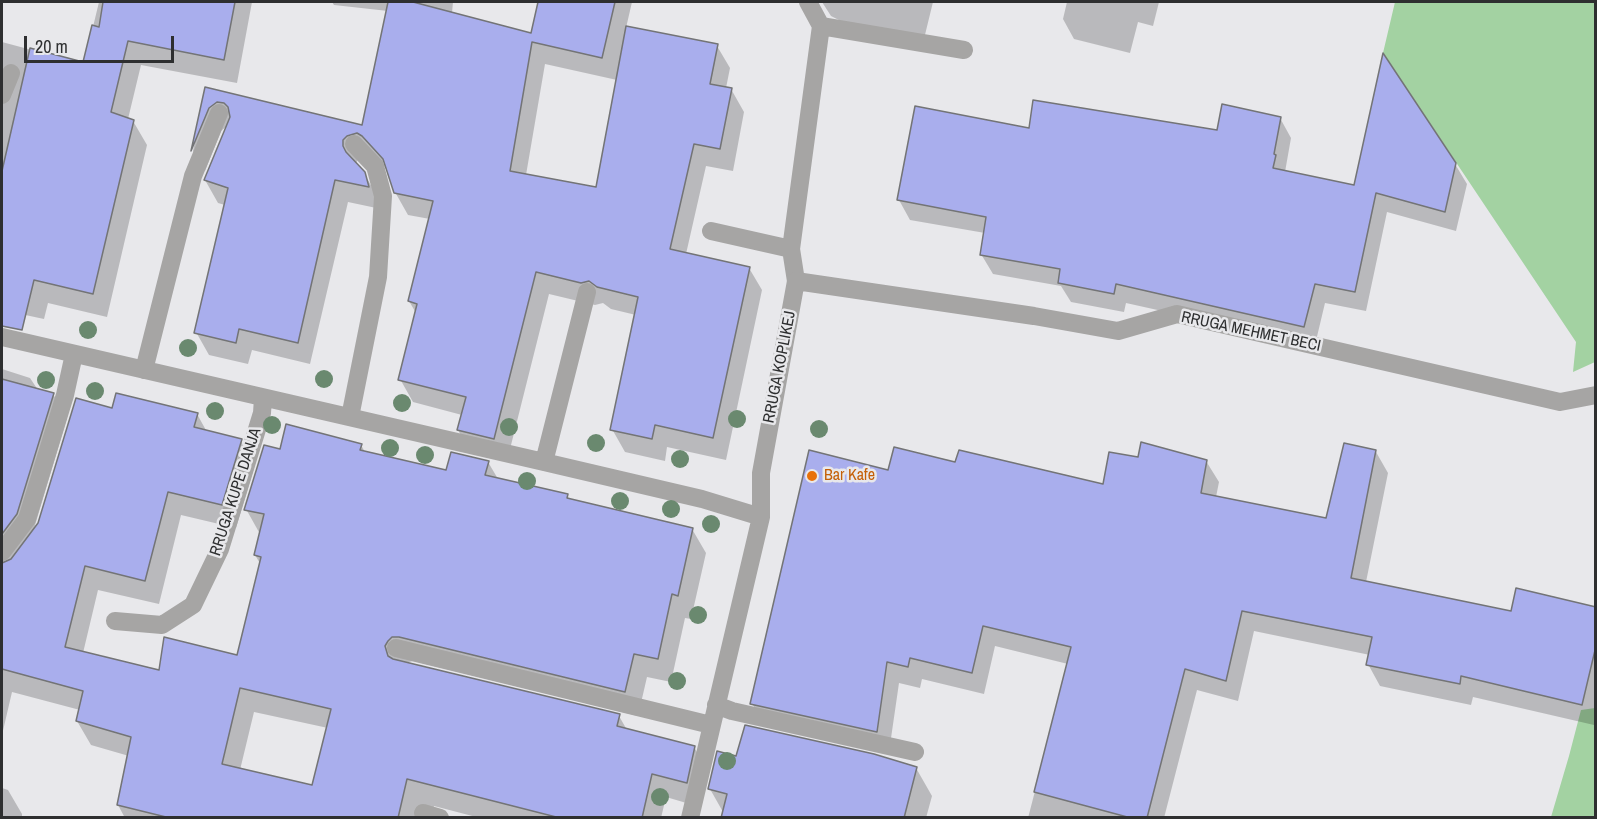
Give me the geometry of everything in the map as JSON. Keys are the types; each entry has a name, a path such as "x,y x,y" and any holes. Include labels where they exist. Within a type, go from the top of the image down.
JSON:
{"street":[{"path":"808,2 821,26 964,50"},
{"name":"RRUGA KOPLIKEJ","path":"690,818 760,516 761,473 796,281 791,249 821,26"},
{"path":"2,95 11,73"},
{"path":"144,370 194,176 219,112"},
{"path":"350,417 378,277 383,196 375,166 354,144"},
{"path":"711,231 791,249"},
{"name":"RRUGA MEHMET BECI","path":"796,281 1034,316 1118,331 1177,314 1560,402 1596,395"},
{"path":"544,462 587,292"},
{"path":"2,337 544,462 760,516"},
{"path":"2,552 27,519 65,395 74,354"},
{"name":"RRUGA KUPE DANJA","path":"116,621 162,626 193,605 220,549 262,413 263,398"},
{"path":"396,648 711,725"},
{"path":"716,705 744,714 915,752"}],"green space":[{"path":"1395,2 1595,2 1595,362 1573,372 1576,342 1383,53"},
{"path":"1595,708 1595,817 1551,817 1581,710"}],"building":[{"path":"103,2 235,2 224,60 128,41 111,112 134,120 93,294 34,280 22,330 2,326 2,171 30,48 83,62 92,25 99,27"},
{"path":"388,2 413,2 531,33 538,2 615,2 602,58 532,42 510,171 596,187 626,26 718,44 710,84 732,88 720,149 694,144 670,249 750,267 713,438 655,425 652,439 610,430 638,297 597,287 589,281 581,283 536,272 494,439 457,430 466,397 398,380 417,304 408,301 433,201 394,193 383,159 357,133 347,136 343,140 343,146 365,172 369,187 335,180 298,343 239,329 236,343 194,333 228,188 204,180 230,117 228,107 224,103 217,102 209,108 191,151 205,87 362,125"},
{"path":"1383,53 1456,163 1445,212 1376,193 1355,292 1315,284 1304,327 1116,284 1114,294 1058,283 1060,269 980,255 986,217 897,200 915,106 1029,128 1033,100 1217,130 1222,104 1281,117 1273,168 1354,185"},
{"path":"2,379 54,393 17,514 2,534"},
{"path":"116,393 198,413 194,427 242,439 222,505 168,492 145,581 85,566 65,647 159,670 164,637 237,655 261,557 254,555 264,514 244,510 264,445 280,449 286,424 362,444 360,450 446,470 451,452 489,461 485,475 568,494 567,498 693,528 678,596 672,594 658,659 634,654 625,692 399,637 392,637 385,646 388,656 620,714 617,726 695,746 687,783 652,774 642,818 560,818 407,779 398,818 170,818 117,805 131,737 76,721 83,691 2,669 2,563 11,559 38,523 76,398 112,408","holes":["240,688 331,709 312,785 222,764"]},
{"path":"1141,442 1207,460 1201,493 1326,518 1344,443 1376,450 1351,578 1511,611 1516,588 1596,607 1596,646 1582,705 1461,676 1460,684 1366,665 1372,637 1242,611 1226,681 1185,669 1147,818 1131,818 1034,792 1071,647 983,626 972,673 910,658 908,667 887,662 877,732 750,704 809,450 888,470 894,447 955,462 959,450 1103,484 1109,452 1138,457"},
{"path":"745,725 874,754 917,767 904,818 721,818 727,794 708,789 717,751 736,756"}],"place":[{"name":"Bar Kafe","path":"812,476"}]}
